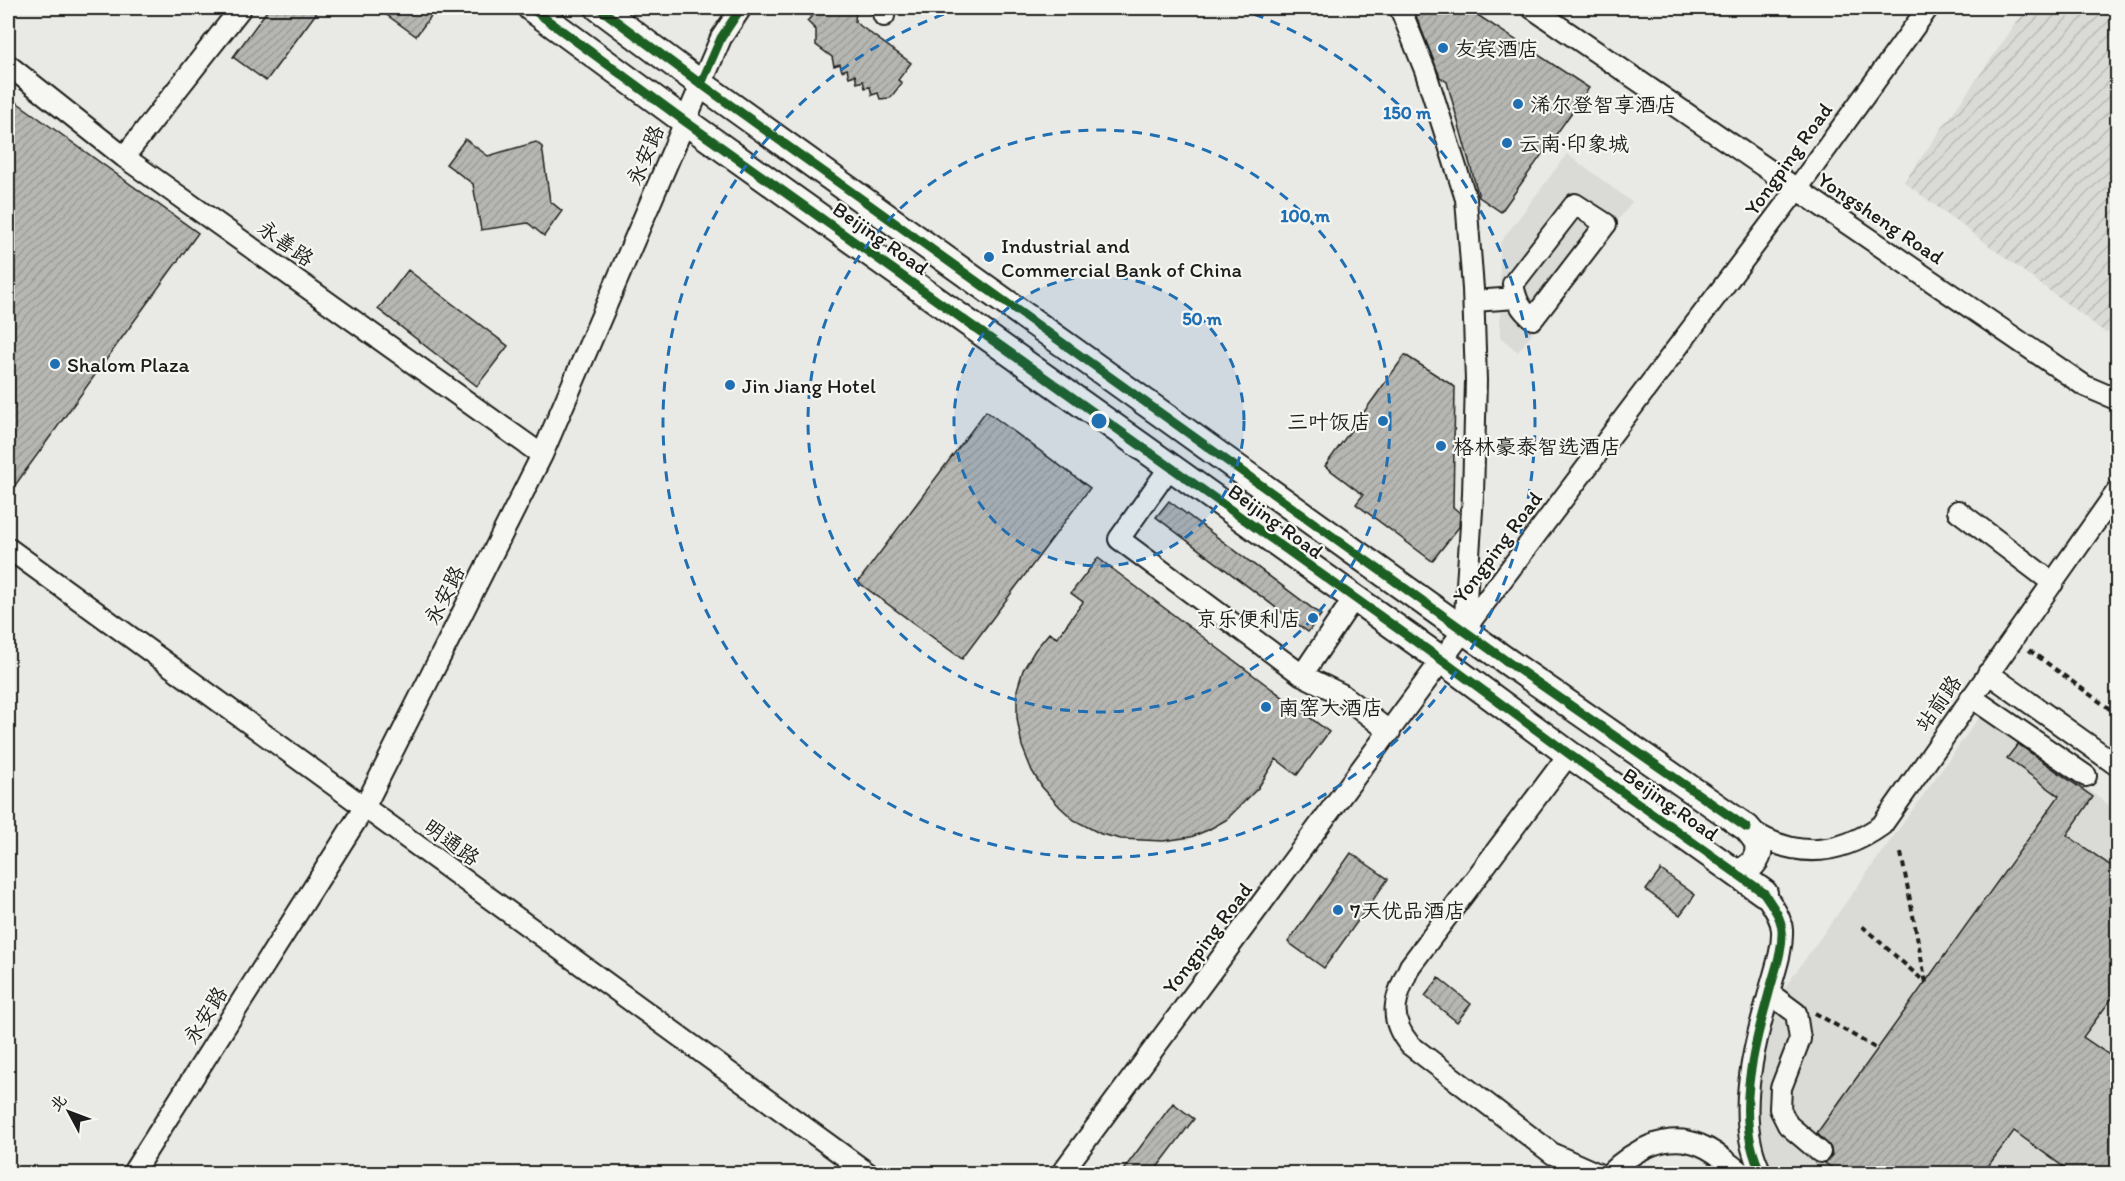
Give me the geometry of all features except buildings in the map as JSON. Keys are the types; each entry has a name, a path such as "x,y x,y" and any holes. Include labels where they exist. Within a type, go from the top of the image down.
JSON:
{"main road":[{"name":"Beijing Road","path":"531,8 686,122 1443,661 1764,893"},
{"name":"Beijing Road","path":"599,8 701,84 1464,630 1748,828"},
{"path":"1735,872 1750,867 1758,852 1757,842 1748,828"}],"street":[{"path":"123,157 241,8"},
{"name":"永安路","path":"132,1173 364,808 542,455 721,38 741,8"},
{"path":"1400,8 1425,70 1466,199 1474,300 1476,381 1473,495 1464,630"},
{"name":"Yongsheng Road","path":"1532,8 2085,386 2118,400"},
{"name":"Yongping Road","path":"1061,1173 1464,630 1797,189 1928,8"},
{"name":"永善路","path":"8,65 123,157 542,455"},
{"path":"1575,204 1606,224 1533,319 1522,311 1516,298 1513,284 1575,204"},
{"path":"1474,300 1516,298"},
{"path":"1170,467 1119,539 1302,675 1341,694 1390,732"},
{"name":"站前路","path":"1748,828 1774,843 1804,850 1821,850 1838,848 1869,834 1882,825 2118,490"},
{"path":"1959,511 2053,583"},
{"name":"明通路","path":"8,548 869,1173"},
{"path":"1302,675 1354,598"},
{"path":"1988,673 2118,766"},
{"path":"1971,697 2086,776"},
{"path":"1569,754 1410,966 1398,992 1395,1013 1399,1032 1410,1045 1553,1154 1576,1166 1598,1173"},
{"name":"Beijing Road","path":"1762,1173 1750,1140 1748,1106 1750,1070 1778,961 1782,929 1775,908 1764,893"},
{"path":"1768,993 1796,1013 1800,1039 1781,1088 1780,1109 1788,1125 1820,1152"},
{"path":"1609,1173 1622,1161 1648,1145 1677,1139 1700,1144 1743,1173"}],"path":[{"path":"2014,638 2118,715"},
{"path":"1862,926 1926,983 1901,853"},
{"path":"1813,1012 1877,1049"}],"shaded area":[{"path":"2027,8 2117,8 2117,332 2106,333 1904,182"},
{"path":"1567,154 1632,202 1518,352 1500,337 1500,243"},
{"path":"1983,712 2117,811 2117,1173 1768,1173 1739,1152 1783,990"}],"cycle path":[{"path":"531,8 686,122 1443,661 1764,893 1778,915 1782,938 1749,1084 1749,1131 1753,1153 1762,1174"},
{"path":"599,8 701,84 1505,660 1747,828"},
{"path":"701,84 721,38 741,8"}],"place":[{"name":"友宾酒店","path":"1443,48"},
{"name":"浠尔登智享酒店","path":"1518,104"},
{"name":"云南·印象城","path":"1507,143"},
{"name":"Industrial and Commercial Bank of China","path":"989,257"},
{"name":"Shalom Plaza","path":"55,364"},
{"name":"Jin Jiang Hotel","path":"730,385"},
{"name":"三叶饭店","path":"1383,421"},
{"name":"格林豪泰智选酒店","path":"1441,446"},
{"name":"京乐便利店","path":"1313,618"},
{"name":"南窑大酒店","path":"1266,707"},
{"name":"7天优品酒店","path":"1338,910"}]}
